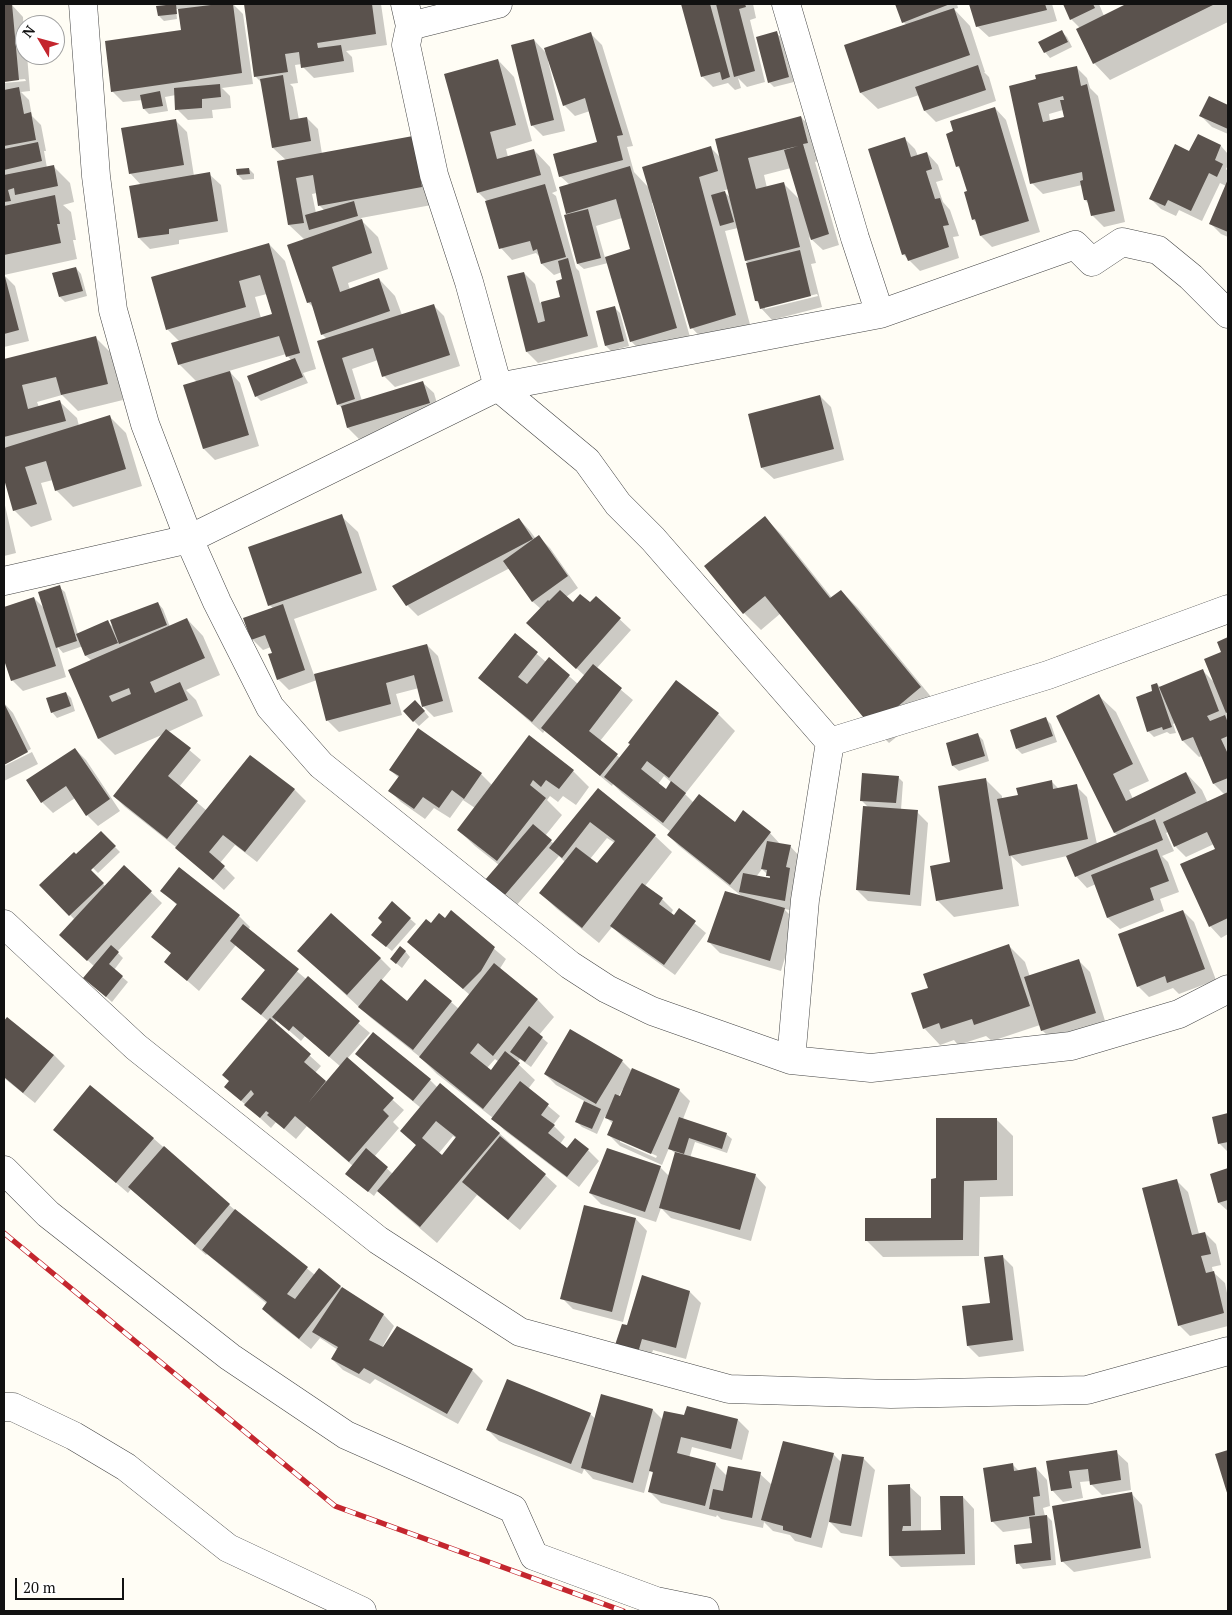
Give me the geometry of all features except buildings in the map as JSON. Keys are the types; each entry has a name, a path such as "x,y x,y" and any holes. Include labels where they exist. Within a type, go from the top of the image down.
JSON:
{"street":[{"path":"83,4 96,176 113,310 145,424 189,539 217,602 270,707 321,765 570,965 607,989 652,1011 791,1060 871,1068 1071,1046 1179,1014 1228,990"},
{"path":"498,4 407,15 406,44 434,175 469,282 498,387 587,461 618,504 653,539 830,742"},
{"path":"786,4 855,238 880,314"},
{"path":"4,581 189,539 498,387 880,314 1075,245 1092,262 1122,242 1158,250 1191,277 1228,314"},
{"path":"830,742 1048,675 1228,609"},
{"path":"791,1060 805,900 830,742"},
{"path":"4,924 136,1047 378,1240 520,1332 729,1389 881,1394 1088,1390 1228,1351"},
{"path":"4,1170 48,1214 230,1357 329,1424 346,1435 513,1509 534,1556 656,1601 705,1611"},
{"path":"4,1407 13,1407 74,1436 126,1467 228,1548 362,1611"}],"railway":[{"path":"4,1233 335,1506 623,1611"}]}
